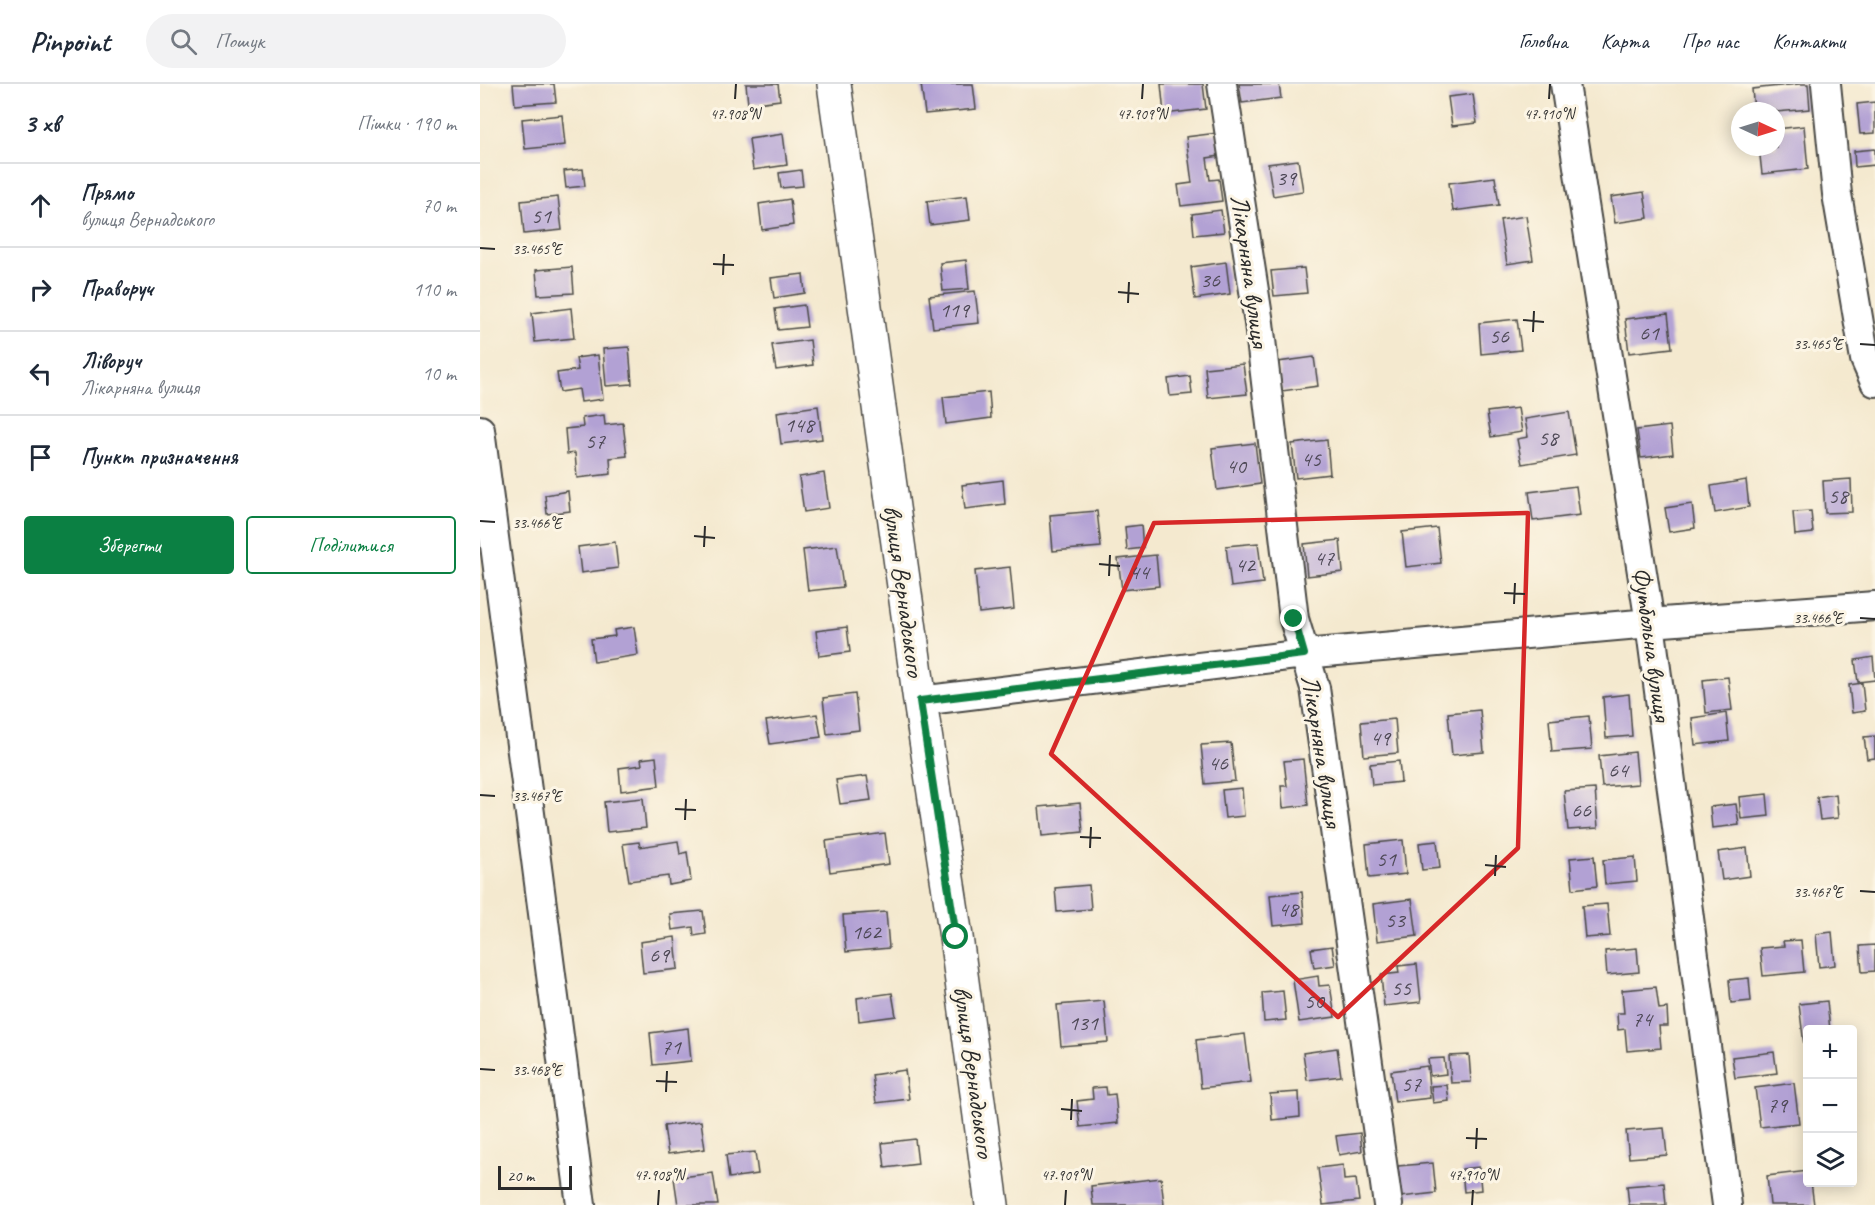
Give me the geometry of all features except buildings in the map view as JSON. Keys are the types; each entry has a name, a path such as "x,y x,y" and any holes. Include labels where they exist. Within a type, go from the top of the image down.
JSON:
{"street":[{"name":"вулиця Вернадського","path":"834,84 992,1205"},
{"name":"Лікарняна вулиця","path":"1222,84 1259,323 1294,619 1315,688 1388,1205"},
{"name":"Футбольна вулиця","path":"1565,84 1650,623 1727,1205"},
{"path":"1826,84 1837,194 1865,359 1875,382"},
{"path":"480,429 581,1205"},
{"path":"920,701 1304,654 1650,623 1875,606"}],"highlighted area":[{"path":"1528,513 1518,848 1338,1017 1051,754 1154,523"}],"route":[{"path":"956,937 920,701 1304,654 1294,619"}]}
